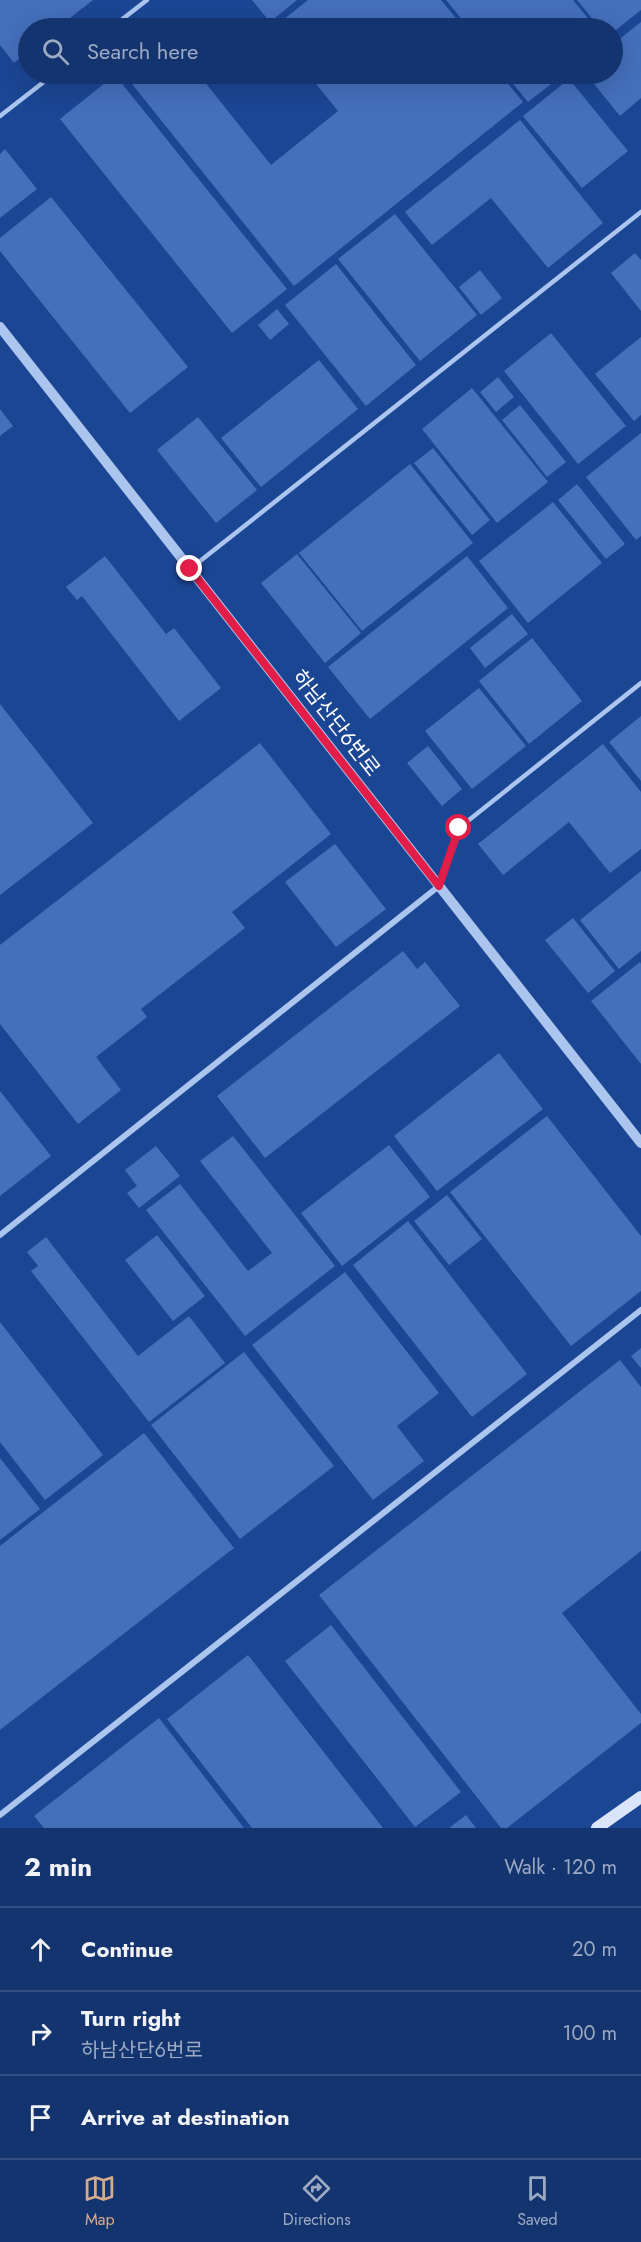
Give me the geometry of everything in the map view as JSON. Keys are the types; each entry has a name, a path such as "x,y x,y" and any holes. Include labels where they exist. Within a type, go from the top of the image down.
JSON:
{"main road":[{"path":"597,1828 641,1797"}],"street":[{"name":"하남산단6번로","path":"0,327 640,1139"},
{"path":"0,1235 439,886"},
{"path":"0,1815 641,1310"}],"lane":[{"path":"124,18 147,0"},
{"path":"0,116 41,84"},
{"path":"190,569 641,212"},
{"path":"439,886 459,828 641,683"}],"building":[{"path":"0,0 93,0 70,18 18,18 18,60 14,63 0,45"},
{"path":"252,0 297,0 275,18 267,18"},
{"path":"308,0 441,0 456,18 286,18"},
{"path":"446,0 573,0 588,18 461,18"},
{"path":"577,0 641,0 641,10 623,24 623,18 592,18"},
{"path":"641,22 641,98 620,116 594,84 623,84 623,36"},
{"path":"104,84 122,84 287,289 232,333 60,119"},
{"path":"132,84 206,84 271,165 338,111 316,84 508,84 523,102 294,286"},
{"path":"513,84 551,84 528,102"},
{"path":"563,84 573,84 628,151 582,188 523,116"},
{"path":"520,120 603,223 548,268 491,198 432,245 405,212"},
{"path":"5,149 37,189 0,218 0,154"},
{"path":"51,197 188,367 130,413 0,251 0,238"},
{"path":"395,214 477,315 420,361 338,259"},
{"path":"635,253 641,260 641,311 611,273"},
{"path":"336,264 416,365 366,406 285,305"},
{"path":"480,270 502,298 481,315 459,287"},
{"path":"277,309 289,324 270,340 258,325"},
{"path":"551,333 626,426 578,464 504,371"},
{"path":"641,337 641,415 634,421 595,374"},
{"path":"319,360 358,409 261,487 221,438"},
{"path":"498,377 514,397 496,412 480,392"},
{"path":"472,388 548,482 497,523 422,429"},
{"path":"520,405 566,462 547,477 502,420"},
{"path":"0,409 13,426 0,436"},
{"path":"198,417 257,490 216,523 157,450"},
{"path":"641,433 641,536 636,540 586,477"},
{"path":"433,448 490,520 472,535 414,463"},
{"path":"410,464 473,543 362,631 299,553"},
{"path":"577,484 625,544 606,559 558,500"},
{"path":"553,502 602,563 528,623 479,561"},
{"path":"297,554 361,633 325,663 261,583"},
{"path":"105,556 166,634 174,628 221,688 179,721 82,596 77,600 66,587"},
{"path":"467,556 508,608 370,719 328,667"},
{"path":"512,614 528,634 485,668 470,648"},
{"path":"532,638 582,701 529,744 479,681"},
{"path":"479,688 526,746 472,789 425,731"},
{"path":"0,704 93,823 0,895"},
{"path":"641,716 641,781 609,742"},
{"path":"260,743 331,834 232,912 245,928 141,1009 147,1017 96,1057 121,1090 78,1124 0,1024 0,945"},
{"path":"603,744 641,792 641,849 610,873 569,822 503,875 478,844"},
{"path":"428,746 462,789 442,806 407,763"},
{"path":"335,844 386,909 336,947 285,882"},
{"path":"641,871 641,951 619,969 580,920"},
{"path":"573,918 615,971 588,993 545,940"},
{"path":"403,951 417,969 425,962 460,1006 265,1158 217,1096"},
{"path":"640,962 641,964 641,1064 591,1001"},
{"path":"499,1053 543,1109 437,1191 394,1136"},
{"path":"0,1091 51,1156 0,1196"},
{"path":"547,1116 641,1236 641,1291 571,1346 450,1192"},
{"path":"233,1136 335,1266 245,1336 146,1210 180,1184 248,1271 272,1253 200,1161"},
{"path":"389,1145 430,1197 342,1266 301,1213"},
{"path":"156,1146 180,1176 139,1208 127,1193 137,1186 125,1170"},
{"path":"447,1195 482,1239 449,1265 414,1221"},
{"path":"408,1221 527,1374 472,1417 353,1265"},
{"path":"157,1235 205,1296 173,1321 125,1260"},
{"path":"46,1237 138,1356 189,1316 225,1363 149,1422 31,1271 38,1266 27,1252"},
{"path":"345,1272 439,1393 397,1426 424,1461 373,1500 252,1345"},
{"path":"0,1322 103,1455 45,1500 0,1442"},
{"path":"641,1348 641,1368 631,1356"},
{"path":"244,1352 334,1466 240,1539 151,1425"},
{"path":"620,1360 641,1387 641,1551 562,1613 641,1714 641,1723 507,1828 501,1828 319,1595"},
{"path":"144,1433 234,1548 0,1730 0,1546"},
{"path":"0,1458 40,1509 0,1540"},
{"path":"331,1625 461,1792 415,1827 285,1661"},
{"path":"248,1655 383,1828 252,1828 167,1719"},
{"path":"159,1718 244,1828 44,1828 34,1816"},
{"path":"466,1815 476,1828 449,1828"}],"route":[{"path":"190,569 439,886 459,828"}]}
